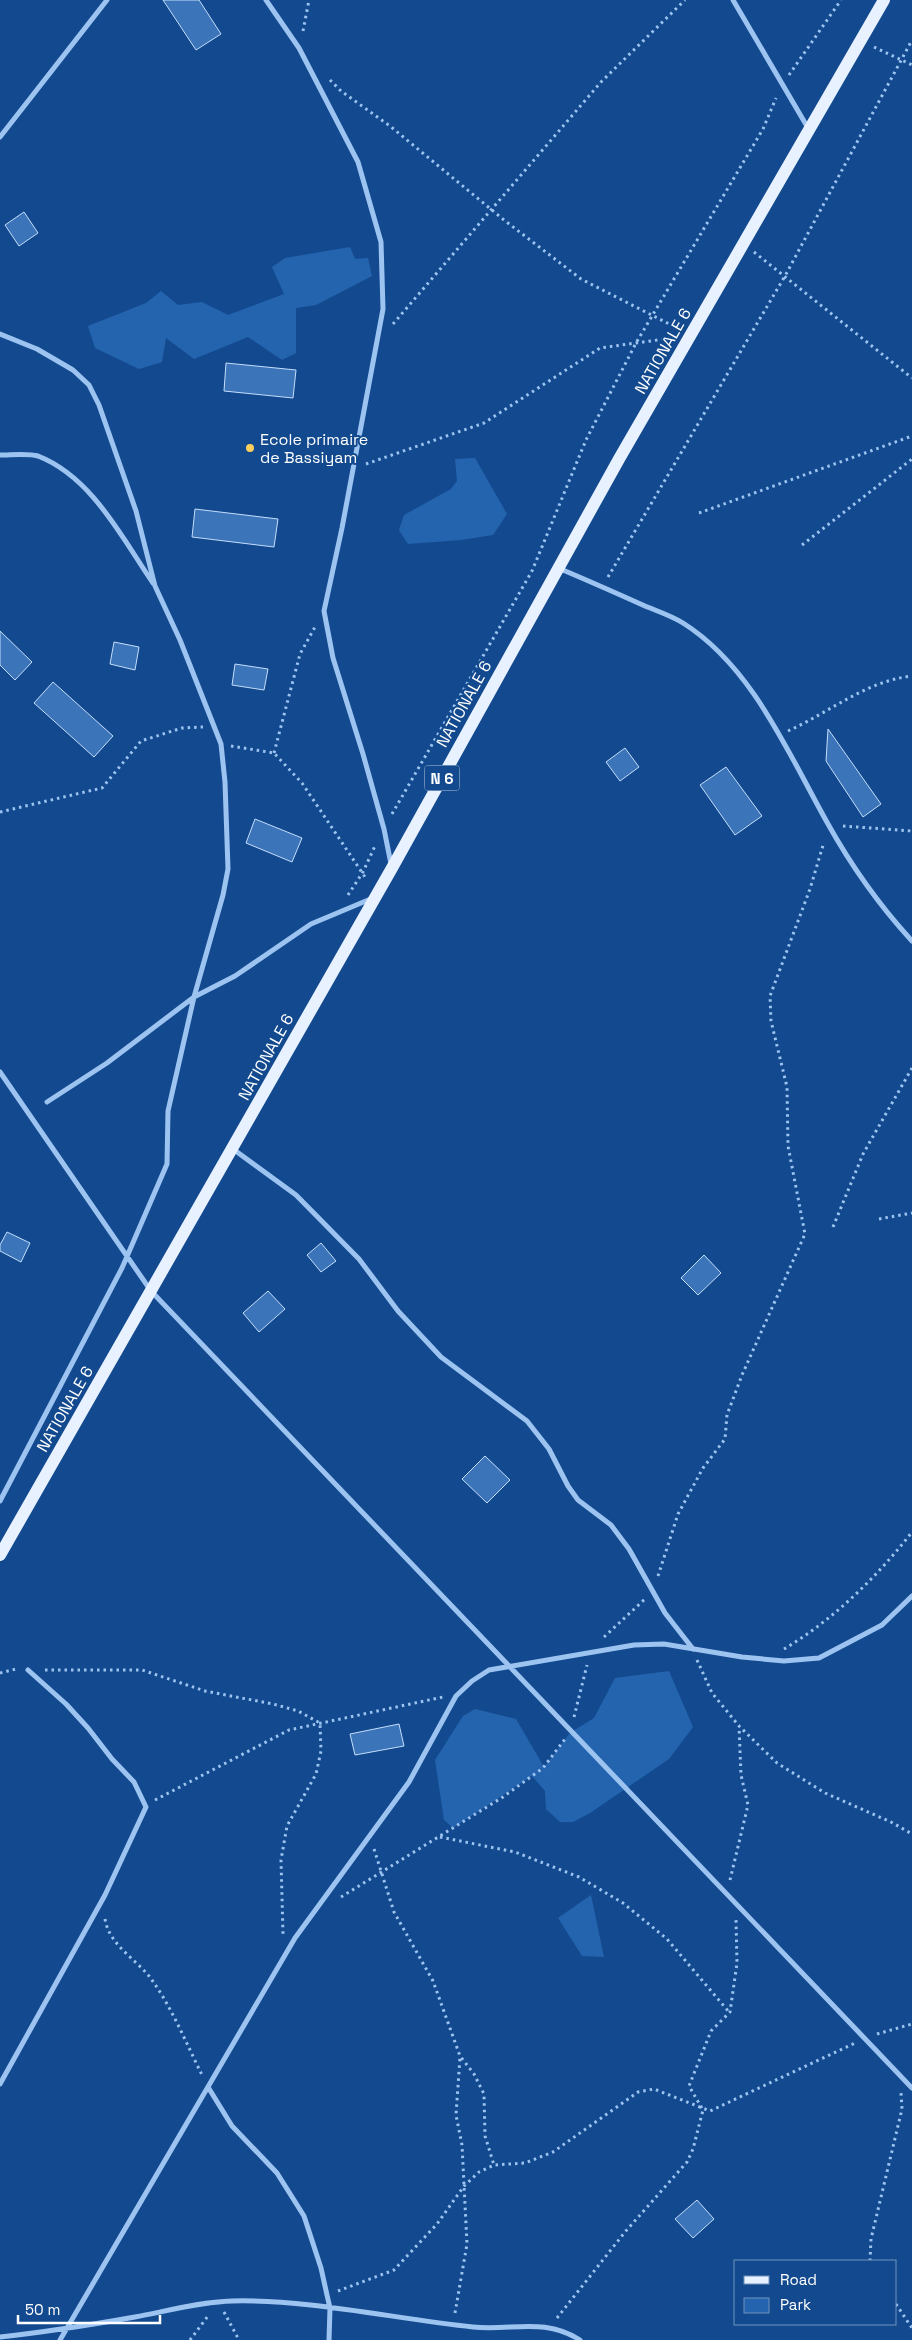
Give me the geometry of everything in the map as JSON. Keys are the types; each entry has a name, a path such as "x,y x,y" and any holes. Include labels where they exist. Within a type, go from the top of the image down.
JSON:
{"main road":[{"name":"NATIONALE 6","path":"0,1555 392,868 558,568 884,0"}],"street":[{"path":"0,137 107,0"},
{"path":"266,0 299,48 358,162 381,242 383,308 354,468 324,611 333,658 384,829 392,868"},
{"path":"733,0 809,129"},
{"path":"0,334 37,348 72,370 89,385 99,404 136,511 155,586"},
{"path":"0,455 36,456 61,467 95,498 155,586 180,640 221,744 225,782 228,869 223,895 194,997 168,1111 167,1164 127,1256 0,1501"},
{"path":"558,568 603,586 683,623 715,648 738,673 780,735 829,826 882,909 912,941"},
{"path":"46,1102 107,1063 194,997 235,976 312,924 375,896"},
{"path":"0,1072 151,1291 912,2088"},
{"path":"232,1149 296,1195 358,1259 398,1310 441,1357 527,1421 549,1449 568,1486 578,1500 612,1525 629,1549 665,1613 692,1649"},
{"path":"60,2340 284,1956 409,1782 456,1696 472,1681 490,1670 634,1645 664,1644 784,1661 818,1658 882,1626 912,1596"},
{"path":"0,2084 105,1896 146,1807 134,1782 112,1759 88,1728 66,1704 28,1670"},
{"path":"208,2087 232,2126 277,2173 304,2216 321,2268 330,2308 329,2340"},
{"path":"0,2337 67,2329 218,2302 251,2301 330,2308 482,2328 538,2325 564,2331 580,2340"}],"path":[{"path":"299,48 309,0"},
{"path":"377,344 490,209 601,82 685,0"},
{"path":"338,913 363,872 384,829 532,571 586,440 636,343 763,129 782,84 841,0"},
{"path":"861,40 912,65"},
{"path":"603,586 785,276 912,40"},
{"path":"329,79 341,91 390,126 490,209 581,279 691,335"},
{"path":"744,244 912,378"},
{"path":"354,468 484,423 600,348 691,335"},
{"path":"699,513 912,436"},
{"path":"802,545 912,459"},
{"path":"274,753 300,654 324,611"},
{"path":"780,735 817,718 862,690 891,678 912,676"},
{"path":"0,812 102,788 141,741 182,728 214,727"},
{"path":"221,744 274,753 302,783 363,872 375,896"},
{"path":"334,1901 503,1797 543,1768 571,1731 591,1651 652,1592 678,1514 703,1468 725,1439 727,1415 742,1375 805,1234 788,1146 787,1087 770,1021 770,996 810,889 829,826 912,831"},
{"path":"833,1227 863,1154 912,1068"},
{"path":"880,1219 912,1212"},
{"path":"766,1659 813,1632 893,1556 912,1532"},
{"path":"692,1649 712,1693 739,1726 777,1763 825,1793 891,1822 912,1834"},
{"path":"0,1673 15,1669 142,1670 205,1691 273,1704 298,1711 320,1723"},
{"path":"146,1807 166,1793 289,1730 442,1697 456,1696"},
{"path":"284,1956 280,1860 287,1826 316,1774 321,1751 320,1723"},
{"path":"550,2327 615,2244 683,2167 694,2149 703,2110 689,2086 711,2031 730,2012 737,1963 730,1876 740,1843 748,1804 742,1775 739,1726"},
{"path":"439,1837 516,1852 579,1877 623,1903 668,1939 730,2012"},
{"path":"370,1838 394,1912 433,1981 460,2056 474,2074 484,2094 484,2136 494,2164"},
{"path":"105,1896 104,1916 107,1930 149,1977 169,2010 208,2087"},
{"path":"327,2294 394,2270 436,2224 464,2186 479,2172 494,2164 525,2163 553,2152 638,2092 654,2089 703,2110 710,2111 865,2039 912,2024"},
{"path":"454,2325 456,2300 465,2264 467,2244 462,2145 456,2114 460,2056"},
{"path":"870,2260 870,2239 902,2109 901,2093 896,2086"},
{"path":"190,2340 218,2302 238,2340"},
{"path":"897,2306 912,2328"}],"green space":[{"path":"350,247 355,259 368,258 372,276 316,305 296,308 296,353 282,360 248,337 194,359 166,338 162,362 139,369 95,348 88,326 146,303 161,291 178,305 202,302 228,315 284,294 272,267 285,258"},
{"path":"475,458 507,514 493,535 461,540 408,544 399,530 404,515 451,489 457,481 455,459"},
{"path":"669,1671 693,1727 669,1759 590,1813 573,1822 560,1822 546,1809 545,1791 532,1776 453,1828 444,1820 435,1760 463,1716 475,1709 516,1719 544,1767 570,1733 594,1718 615,1678"},
{"path":"591,1895 604,1957 582,1956 558,1918"}],"building":[{"path":"163,0 199,0 221,34 196,50"},
{"path":"24,212 38,233 19,246 5,225"},
{"path":"226,363 296,370 293,398 224,391"},
{"path":"195,509 278,519 274,547 192,537"},
{"path":"0,631 32,662 15,680 0,665"},
{"path":"114,642 139,647 135,670 110,664"},
{"path":"235,664 268,669 264,690 232,685"},
{"path":"53,682 113,736 94,757 34,703"},
{"path":"828,729 881,804 863,817 826,761"},
{"path":"625,748 639,767 620,781 606,762"},
{"path":"726,767 762,816 735,835 700,785"},
{"path":"255,819 302,838 292,862 246,843"},
{"path":"7,1232 30,1243 21,1262 0,1251 0,1245"},
{"path":"321,1243 336,1261 321,1272 307,1255"},
{"path":"704,1255 721,1273 698,1295 681,1278"},
{"path":"268,1291 285,1309 259,1332 243,1313"},
{"path":"485,1456 510,1480 487,1503 462,1479"},
{"path":"399,1724 404,1746 355,1755 350,1734"},
{"path":"697,2200 714,2219 693,2238 675,2219"}],"place":[{"name":"Ecole primaire de Bassiyam","path":"250,448"}]}
